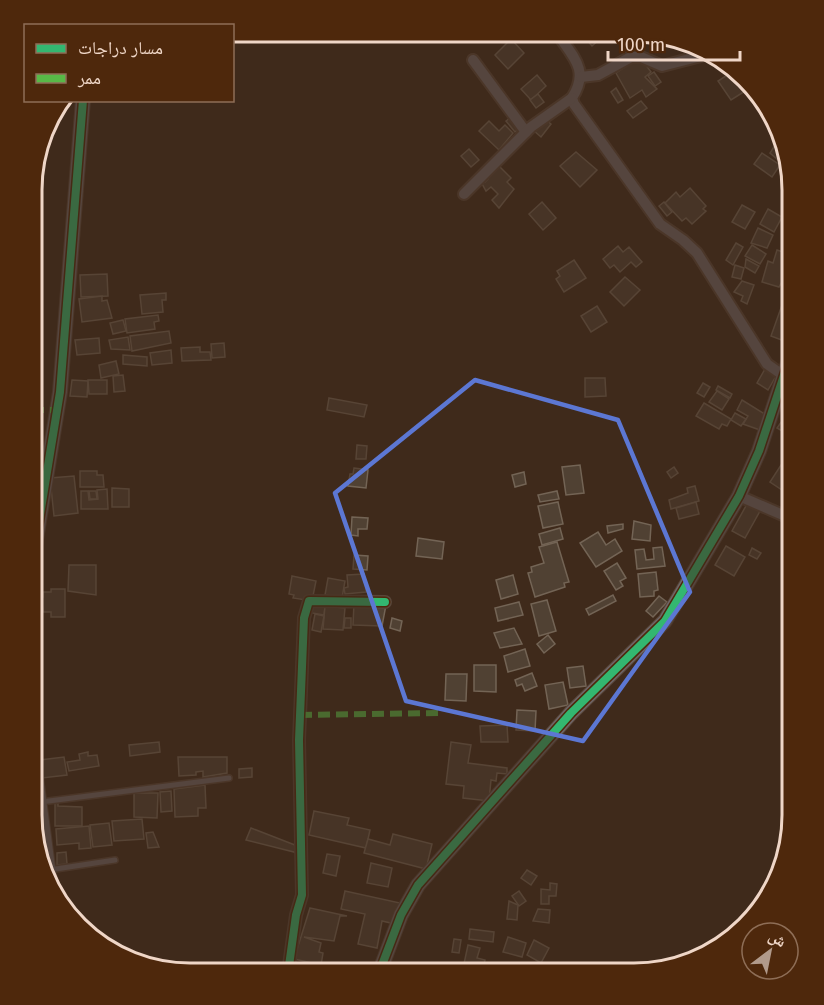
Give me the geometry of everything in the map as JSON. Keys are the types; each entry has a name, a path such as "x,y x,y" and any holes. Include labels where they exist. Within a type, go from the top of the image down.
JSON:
{"street":[{"path":"464,194 526,132 572,98 580,85 580,68 563,42"},
{"path":"580,77 598,75 631,57 641,57 662,66 698,57"},
{"path":"473,60 526,132"},
{"path":"572,98 660,224 697,253 766,364 782,373"},
{"path":"42,503 60,392 83,102"},
{"path":"383,963 401,915 418,885 571,713 665,621 739,496 782,392"},
{"path":"739,496 782,515"},
{"path":"289,963 296,915 302,895 299,740 304,618 309,602 385,602"},
{"path":"42,819 46,850"}],"lane":[{"path":"42,802 229,778"},
{"path":"52,870 115,860"}],"highlighted area":[{"path":"475,380 618,420 690,592 583,741 406,701 335,493"}],"building":[{"path":"508,42 514,42 524,53 508,69 495,55"},
{"path":"640,57 651,72 645,77 657,89 646,97 642,90 630,98 616,73"},
{"path":"654,72 661,82 655,86 648,76"},
{"path":"537,75 546,86 531,100 521,89"},
{"path":"727,75 744,92 731,100 718,81"},
{"path":"616,88 623,100 618,103 611,92"},
{"path":"538,94 544,102 536,108 530,100"},
{"path":"641,101 647,108 633,118 627,111"},
{"path":"515,114 524,124 515,132 506,121"},
{"path":"544,118 551,124 541,137 533,130"},
{"path":"489,121 499,131 505,125 513,133 499,150 479,131"},
{"path":"775,145 779,161 770,153"},
{"path":"469,149 479,160 471,167 461,156"},
{"path":"576,152 597,170 580,187 560,166"},
{"path":"762,153 780,165 772,177 754,164"},
{"path":"498,165 511,178 507,182 514,189 499,208 492,200 498,194 491,187 486,191 480,180 485,182 488,179 486,177"},
{"path":"690,188 706,206 703,209 706,211 692,224 686,218 682,221 665,203 676,192 680,197"},
{"path":"542,202 556,218 543,230 529,214"},
{"path":"664,202 672,212 667,216 659,206"},
{"path":"742,205 755,212 745,229 732,222"},
{"path":"768,209 782,217 774,232 760,224"},
{"path":"758,228 773,235 767,248 751,243"},
{"path":"736,243 743,247 733,265 726,260"},
{"path":"752,245 766,254 760,264 745,256"},
{"path":"618,246 623,252 629,247 642,262 636,267 631,262 620,272 614,265 610,268 603,259"},
{"path":"777,250 782,252 782,282 779,287 762,282 768,261 773,263"},
{"path":"746,259 759,266 755,273 745,267"},
{"path":"574,260 586,278 564,292 556,279 560,276 557,271"},
{"path":"735,265 744,268 741,279 732,277"},
{"path":"107,274 108,296 81,297 80,275"},
{"path":"625,277 640,290 624,306 610,292"},
{"path":"742,281 754,285 747,304 741,301 743,296 734,292"},
{"path":"166,293 166,300 162,300 163,312 142,314 140,295"},
{"path":"102,296 102,301 107,300 112,318 82,322 79,299"},
{"path":"782,305 782,340 771,336"},
{"path":"597,306 607,322 591,332 581,316"},
{"path":"158,315 159,321 154,322 155,329 127,333 125,319"},
{"path":"123,320 126,331 113,334 110,323"},
{"path":"169,331 171,343 132,351 130,336"},
{"path":"128,337 130,350 111,349 109,340"},
{"path":"99,338 100,353 77,355 75,340"},
{"path":"224,343 225,357 212,358 211,344"},
{"path":"200,347 200,352 210,352 211,360 182,361 181,348"},
{"path":"171,350 172,363 152,365 150,353"},
{"path":"123,355 147,357 147,366 123,364"},
{"path":"116,361 119,374 101,378 99,365"},
{"path":"765,369 776,376 768,390 757,383"},
{"path":"123,375 125,391 114,392 113,376"},
{"path":"585,378 605,378 606,396 585,397"},
{"path":"72,380 88,381 87,397 70,396"},
{"path":"88,380 107,380 107,394 89,394"},
{"path":"703,383 710,387 704,397 697,393"},
{"path":"718,386 732,394 730,398 716,390"},
{"path":"717,391 729,399 722,410 709,402"},
{"path":"329,398 367,405 364,417 327,410"},
{"path":"742,400 768,416 760,430 743,424 748,416 737,410"},
{"path":"704,403 731,419 727,426 722,424 719,429 696,416"},
{"path":"735,413 746,419 741,426 731,420"},
{"path":"782,421 782,431 777,428"},
{"path":"357,445 367,446 366,459 356,459"},
{"path":"580,465 584,493 566,495 562,467"},
{"path":"781,465 782,490 770,482"},
{"path":"674,467 678,473 671,478 667,472"},
{"path":"354,468 368,470 366,488 348,486 350,474 353,474"},
{"path":"80,471 97,471 97,475 103,475 104,487 80,487"},
{"path":"524,472 526,484 515,487 512,475"},
{"path":"74,476 78,513 54,516 50,478"},
{"path":"695,486 699,501 671,509 669,500 688,493 687,488"},
{"path":"112,488 129,489 129,507 112,507"},
{"path":"107,489 108,509 81,509 81,491 88,491 89,500 98,499 97,490"},
{"path":"89,491 96,491 97,499 90,499"},
{"path":"557,491 559,499 540,502 538,495"},
{"path":"558,502 563,524 543,528 538,506"},
{"path":"696,502 699,514 679,519 676,508"},
{"path":"747,504 760,511 745,538 732,531"},
{"path":"352,517 368,518 367,529 358,529 358,536 351,535"},
{"path":"634,521 651,525 650,541 632,539"},
{"path":"623,524 623,529 608,533 607,526"},
{"path":"560,528 563,539 542,545 539,534"},
{"path":"598,532 606,545 615,539 622,551 596,567 580,543"},
{"path":"418,538 444,542 442,559 416,556"},
{"path":"557,542 569,582 564,583 565,587 535,597 528,573 532,572 531,567 544,563 539,547"},
{"path":"726,546 745,557 734,576 715,565"},
{"path":"662,547 665,566 637,569 635,550 644,549 646,560 654,559 653,548"},
{"path":"752,548 761,553 757,559 749,555"},
{"path":"354,555 368,556 367,570 353,569"},
{"path":"617,563 626,578 620,581 623,586 616,590 604,571"},
{"path":"69,565 96,565 96,595 68,591"},
{"path":"656,572 658,590 654,591 654,596 640,597 638,574"},
{"path":"364,574 366,592 345,594 344,588 348,587 347,575"},
{"path":"513,575 518,594 501,599 496,580"},
{"path":"292,576 316,581 312,601 293,598 294,595 289,594"},
{"path":"328,578 345,581 342,598 325,595"},
{"path":"51,589 65,589 65,617 51,617 51,612 43,612 43,592 51,592"},
{"path":"613,595 616,601 589,615 586,609"},
{"path":"659,596 667,602 653,617 646,611"},
{"path":"547,600 556,631 539,636 531,604"},
{"path":"519,602 523,615 498,621 495,608"},
{"path":"354,603 386,605 382,626 353,625"},
{"path":"313,606 325,607 324,615 312,613"},
{"path":"325,606 345,608 343,630 323,629"},
{"path":"315,614 324,616 321,632 312,630"},
{"path":"345,618 351,618 351,628 344,628"},
{"path":"392,618 402,621 400,631 390,628"},
{"path":"514,628 522,644 500,648 494,633"},
{"path":"548,635 555,644 544,653 537,644"},
{"path":"525,649 530,666 508,672 504,656"},
{"path":"474,665 496,665 496,692 474,691"},
{"path":"583,666 586,686 570,688 567,668"},
{"path":"532,673 537,686 525,691 522,684 517,686 515,680"},
{"path":"446,674 467,674 466,701 445,700"},
{"path":"563,682 568,705 549,709 545,685"},
{"path":"517,710 536,711 535,731 516,730"},
{"path":"507,725 508,742 481,742 480,726"},
{"path":"159,742 160,752 130,756 129,745"},
{"path":"451,742 471,745 468,763 507,768 507,774 497,773 496,781 491,780 489,801 463,798 464,786 446,784"},
{"path":"88,752 88,756 97,755 99,766 69,771 67,762 80,760 79,754"},
{"path":"64,757 67,775 42,778 42,760"},
{"path":"178,757 227,757 227,773 203,777 203,771 196,772 196,775 179,776"},
{"path":"252,768 252,777 239,778 239,769"},
{"path":"205,785 206,808 198,808 198,816 175,817 174,789"},
{"path":"171,791 172,811 161,812 160,792"},
{"path":"134,793 158,793 157,818 134,817"},
{"path":"55,803 58,803 58,806 82,807 82,826 55,826"},
{"path":"314,811 349,818 347,825 370,830 366,848 309,835"},
{"path":"142,819 144,839 114,841 112,821"},
{"path":"109,823 112,845 93,847 90,825"},
{"path":"89,826 91,848 79,849 79,843 57,845 56,829"},
{"path":"251,828 300,847 298,853 246,840"},
{"path":"153,832 159,847 148,848 146,833"},
{"path":"393,834 432,844 426,869 364,853 368,839 390,845"},
{"path":"66,852 67,864 57,865 57,853"},
{"path":"327,854 340,856 336,876 323,873"},
{"path":"371,863 392,868 388,887 367,883"},
{"path":"527,870 537,876 531,885 521,878"},
{"path":"550,883 557,884 556,896 549,896 549,904 541,904 541,889 550,890"},
{"path":"345,891 400,903 395,924 382,921 377,948 358,944 365,914 341,909"},
{"path":"519,891 526,901 519,906 512,896"},
{"path":"509,901 518,905 517,920 507,919"},
{"path":"310,908 347,916 340,916 334,941 304,937 321,943 319,952 323,953 321,963 294,959"},
{"path":"538,909 550,910 549,923 533,921"},
{"path":"470,929 494,932 493,942 469,939"},
{"path":"508,937 526,943 522,957 503,952"},
{"path":"454,939 461,940 459,953 452,952"},
{"path":"534,940 549,948 541,963 527,955"},
{"path":"468,945 480,948 477,958 485,960 484,963 464,963"}],"marked path":[{"path":"42,410 57,410"},
{"path":"300,715 440,713"}],"cycle path":[{"path":"42,503 60,392 83,102"},
{"path":"383,963 401,915 418,885 571,713 665,621 739,496 759,451 782,381"},
{"path":"289,963 296,915 302,895 299,740 304,618 309,601 385,602"}]}
